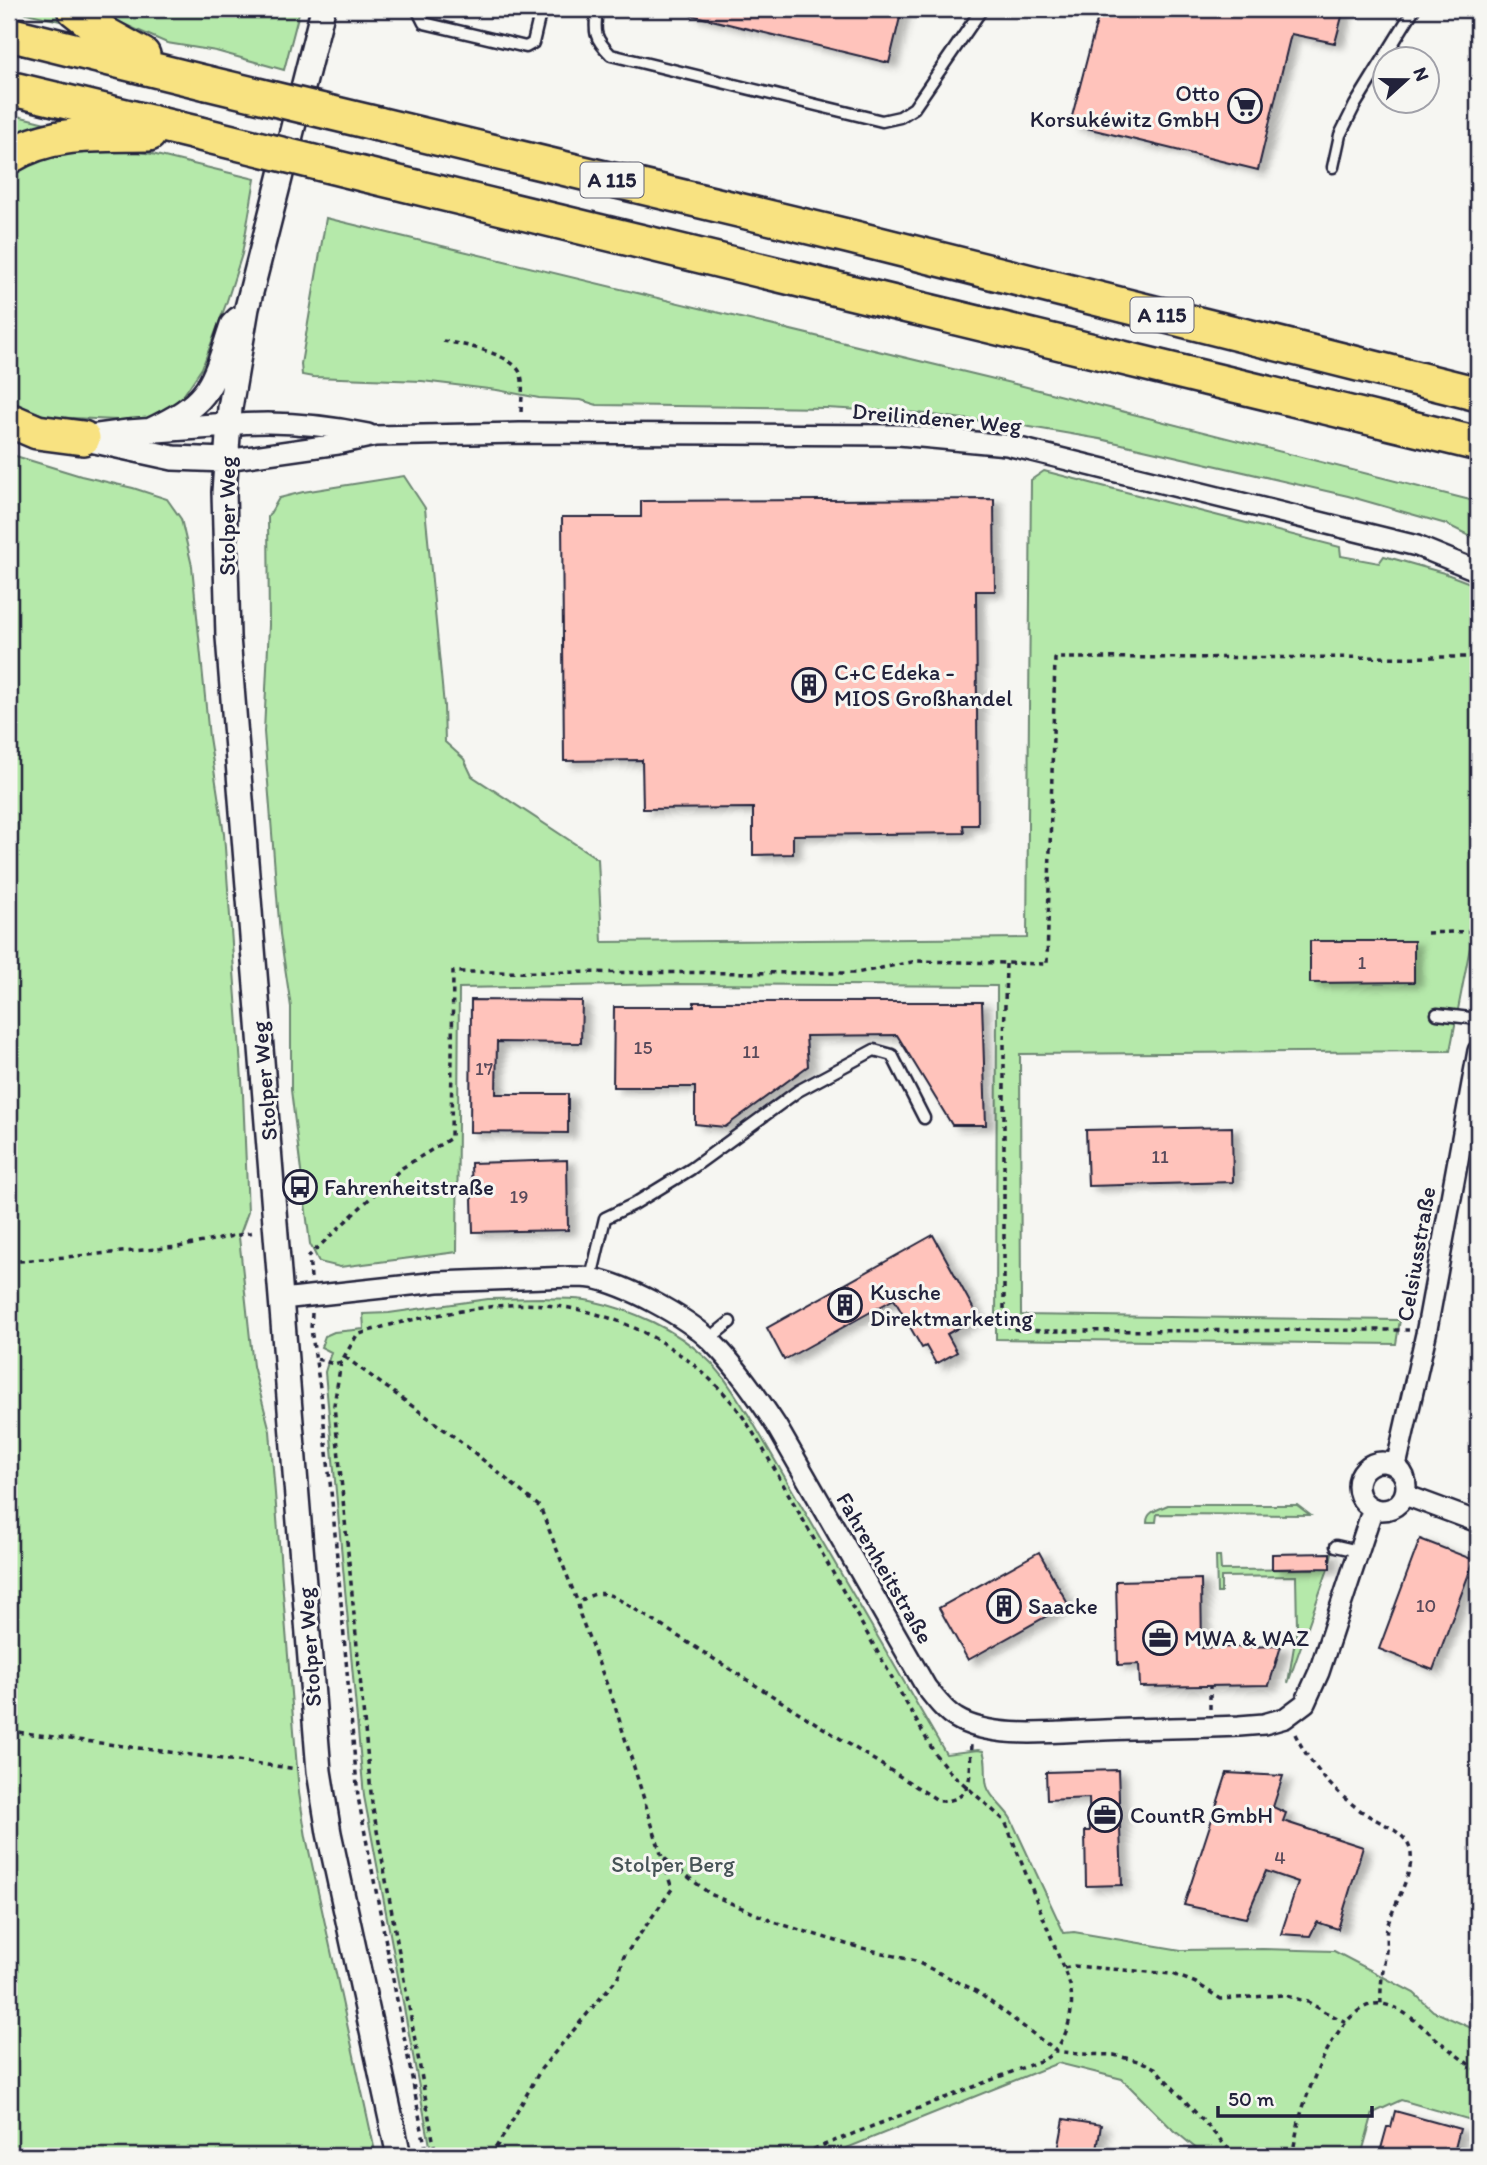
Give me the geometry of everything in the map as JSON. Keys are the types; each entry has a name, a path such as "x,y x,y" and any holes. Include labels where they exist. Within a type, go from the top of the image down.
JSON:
{"highway":[{"path":"75,9 107,35 195,80"},
{"name":"A 115","path":"9,34 847,236 1478,394"},
{"name":"A 115","path":"9,88 1478,444"},
{"path":"9,157 63,136 196,133"},
{"path":"9,420 37,432 83,438"}],"street":[{"name":"Stolper Weg","path":"323,9 247,308 228,425 224,492 231,683 319,1771 329,1833 399,2156"},
{"path":"149,431 198,402 212,384 232,325 247,308"},
{"name":"Dreilindener Weg","path":"228,425 280,422 312,424 376,436"},
{"path":"83,438 228,425"},
{"name":"Dreilindener Weg","path":"226,460 376,436 520,433 899,435 1007,445 1417,546 1478,571"},
{"path":"83,438 173,458 226,460"},
{"name":"Celsiusstraße","path":"1396,1466 1426,1334 1478,1051"},
{"name":"Fahrenheitstraße","path":"282,1299 438,1282 522,1278 592,1278 625,1289 654,1303 709,1339 754,1391 926,1687 939,1704 955,1718 986,1728 1033,1733 1239,1726 1264,1724 1292,1714"},
{"path":"1381,1461 1396,1466 1406,1479 1405,1495 1388,1509 1373,1508 1366,1504 1358,1489 1361,1474 1366,1467 1381,1461"},
{"path":"1405,1495 1478,1522"},
{"path":"1292,1714 1305,1703 1311,1692 1373,1508"}],"lane":[{"path":"419,9 424,23 526,47 533,43 541,9"},
{"path":"597,9 594,32 599,43 611,55 882,121 900,117 914,108 982,9"},
{"path":"1333,167 1340,135 1355,105 1414,9"},
{"path":"1437,1014 1478,1019"},
{"path":"592,1278 605,1218 634,1204 691,1169 797,1091 874,1050 892,1055 924,1118"},
{"path":"709,1339 730,1322"},
{"path":"1336,1546 1359,1551"}],"path":[{"path":"443,341 498,355 517,367 522,376 520,433"},
{"path":"427,2156 358,1797 333,1511 311,1328 313,1296 309,1256 402,1168 452,1139 453,972 856,973 917,961 1047,964 1055,658 1478,657"},
{"path":"1427,933 1478,931"},
{"path":"1006,964 1004,1315 1009,1327 1045,1331 1406,1330 1426,1334"},
{"path":"9,1262 178,1247 247,1235 276,1226"},
{"path":"436,2156 372,1803 334,1405 343,1359 357,1335 398,1321 508,1305 546,1305 598,1314 632,1326 676,1350 702,1370 732,1402 766,1454 935,1755 1005,1821 1070,1985 1072,2006 1068,2027 1056,2051 1045,2059 796,2156"},
{"path":"316,1359 334,1364 343,1359"},
{"path":"343,1359 460,1441 540,1507 614,1703 672,1889 623,1958 619,1976 541,2069 490,2156"},
{"path":"578,1603 591,1594 603,1593 629,1606 939,1801 959,1798 968,1787 970,1751"},
{"path":"1210,1686 1210,1709"},
{"path":"1292,1714 1292,1729 1301,1748 1332,1787 1357,1808 1401,1835 1410,1847 1411,1861 1387,1926 1387,1948 1380,1989 1381,2004"},
{"path":"9,1731 319,1771"},
{"path":"663,1857 710,1894 774,1922 915,1961 976,1991 1056,2051 1114,2055 1155,2068 1235,2156"},
{"path":"1064,1968 1074,1966 1173,1974 1196,1983 1222,1999 1283,1995 1308,2002 1346,2022"},
{"path":"1292,2156 1300,2116 1314,2076 1333,2041 1357,2011 1381,2004 1409,2016 1478,2071"}],"green space":[{"path":"10,9 66,9 89,28"},
{"path":"97,9 300,9 284,70 216,51 167,43 105,16"},
{"path":"9,114 58,126 9,150"},
{"path":"107,147 152,154 255,179 242,254 202,368 183,396 172,405 172,411 158,418 140,421 49,417 9,400 9,175 44,158"},
{"path":"326,218 1019,385 1478,502 1478,540 1446,524 1348,496 1100,439 1007,423 918,413 826,408 597,405 581,400 539,398 422,381 302,375 301,364"},
{"path":"9,454 167,499 181,519 192,566 209,737 224,834 243,1094 248,1212 239,1237 253,1366 270,1431 299,1793 306,1837 376,2156 9,2156"},
{"path":"1044,471 1340,547 1341,556 1379,563 1384,556 1478,586 1478,906 1450,1051 1020,1054 1021,1315 1400,1320 1396,1344 996,1339 997,986 674,984 459,988 457,1252 340,1267 319,1262 310,1244 291,1090 291,1007 280,934 264,732 269,625 268,517 279,498 404,476 425,508 445,742 464,759 472,776 598,859 602,942 1027,938 1031,480"},
{"name":"Stolper Berg","path":"488,1299 591,1301 638,1315 681,1338 718,1370 748,1414 946,1754 983,1751 989,1790 1011,1819 1064,1933 1074,1932 1181,1950 1334,1951 1414,1993 1433,2011 1478,2031 1478,2122 1401,2100 1373,2113 1361,2156 1205,2156 1169,2126 1122,2079 1058,2063 827,2156 432,2156 364,1796 325,1372 331,1352 321,1347 325,1336 334,1332 364,1329 363,1314 389,1313"},
{"path":"1168,1505 1297,1505 1310,1515 1157,1514 1156,1522 1147,1522 1152,1513"},
{"path":"1325,1553 1332,1553 1328,1569 1288,1683 1297,1628 1296,1576 1221,1577 1221,1593 1217,1593 1216,1556 1220,1556 1221,1570 1318,1569"}],"building":[{"path":"692,9 902,9 889,63 691,15"},
{"path":"1100,9 1344,9 1335,43 1291,34 1258,170 1070,124"},
{"name":"C+C Edeka - MIOS Großhandel","path":"994,499 995,591 976,591 978,825 963,825 964,833 793,835 793,854 753,855 753,808 643,809 642,760 564,761 562,517 641,517 641,501"},
{"path":"1310,941 1414,941 1414,982 1310,983"},
{"path":"471,1000 582,1001 581,1043 497,1042 496,1094 568,1094 568,1133 470,1132"},
{"path":"694,1002 982,1002 986,1125 952,1125 897,1035 806,1036 808,1066 725,1127 695,1124 695,1087 613,1087 614,1007 694,1007"},
{"path":"1232,1127 1233,1182 1088,1186 1086,1130"},
{"path":"567,1160 568,1230 473,1232 471,1163"},
{"name":"Kusche Direktmarketing","path":"933,1235 978,1317 947,1334 957,1352 936,1364 926,1346 922,1348 894,1299 784,1360 767,1328"},
{"path":"1420,1539 1474,1560 1433,1670 1379,1649"},
{"name":"Saacke","path":"1039,1552 1068,1604 968,1660 939,1608"},
{"path":"1330,1553 1330,1568 1272,1569 1272,1554"},
{"name":"MWA & WAZ","path":"1201,1579 1202,1648 1281,1646 1269,1685 1140,1687 1139,1664 1118,1665 1116,1581"},
{"name":"CountR GmbH","path":"1118,1770 1122,1885 1086,1886 1085,1831 1090,1831 1089,1798 1047,1800 1046,1772"},
{"path":"1227,1773 1283,1776 1273,1807 1286,1813 1283,1821 1363,1847 1338,1929 1317,1922 1310,1936 1281,1934 1298,1882 1266,1871 1246,1918 1184,1905"},
{"path":"1395,2111 1460,2129 1453,2156 1433,2156 1415,2151 1413,2156 1379,2156 1387,2127 1391,2127"},
{"path":"1064,2119 1101,2125 1096,2156 1058,2151"}],"place":[{"name":"Otto Korsukéwitz GmbH","path":"1245,106"},
{"name":"C+C Edeka - MIOS Großhandel","path":"809,685"},
{"name":"Fahrenheitstraße","path":"300,1187"},
{"name":"Kusche Direktmarketing","path":"845,1305"},
{"name":"Saacke","path":"1004,1606"},
{"name":"MWA & WAZ","path":"1160,1638"},
{"name":"CountR GmbH","path":"1105,1815"}]}
